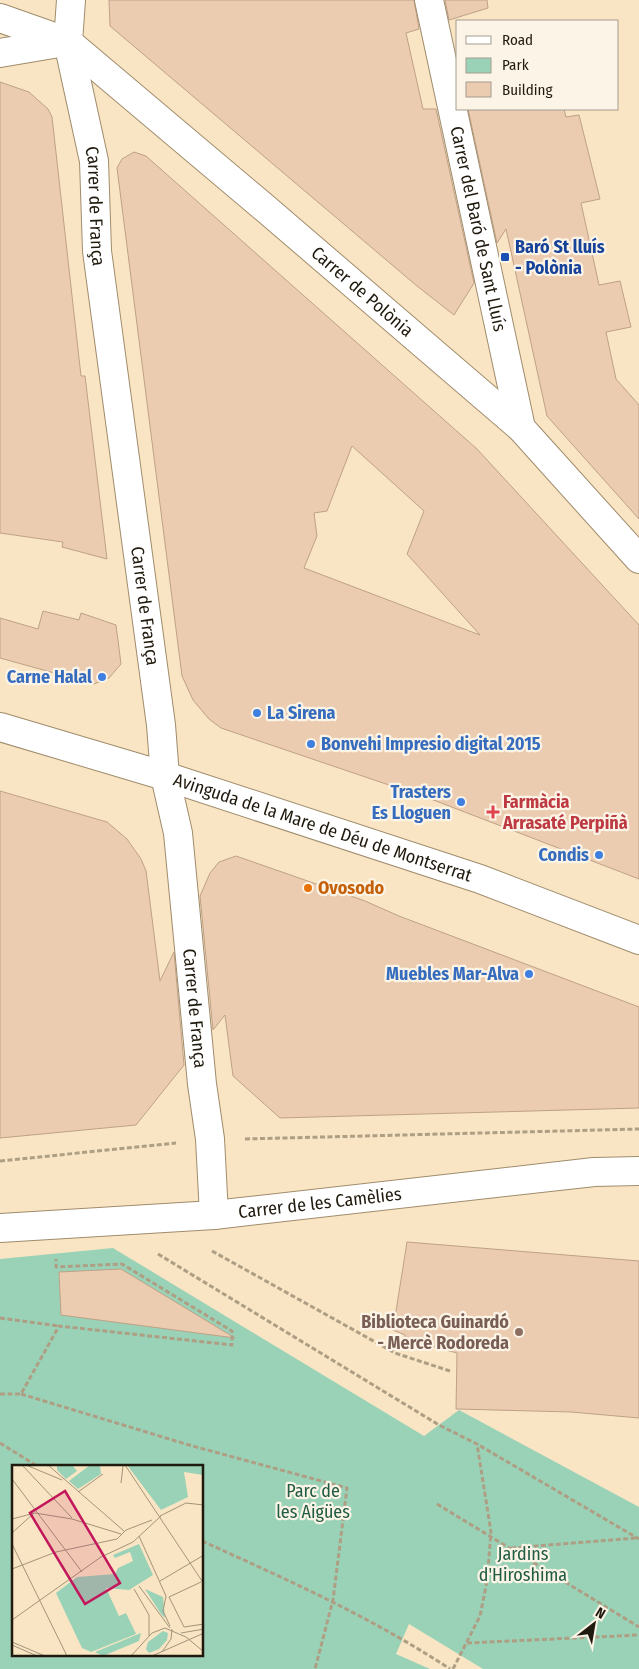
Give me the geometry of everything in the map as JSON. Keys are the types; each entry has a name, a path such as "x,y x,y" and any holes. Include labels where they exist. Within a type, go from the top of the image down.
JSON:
{"street":[{"name":"Carrer de França","path":"71,0 68,42 94,161 97,251 161,725 165,776 178,833 202,1084 210,1139 214,1215"},
{"name":"Carrer del Baró de Sant Lluís","path":"429,0 521,428"},
{"path":"0,18 68,42"},
{"path":"0,54 68,42"},
{"name":"Carrer de Polònia","path":"68,42 521,428 639,559"},
{"name":"Avinguda de la Mare de Déu de Montserrat","path":"0,728 165,776 480,879 639,940"},
{"name":"Carrer de les Camèlies","path":"0,1228 214,1215 594,1172 639,1171"}],"path":[{"path":"0,1161 210,1139 639,1129"},
{"path":"206,1247 395,1352 450,1371"},
{"path":"156,1253 439,1425 476,1444 638,1539"},
{"path":"0,1318 232,1345 232,1332 122,1264 56,1267 56,1254"},
{"path":"20,1394 60,1326"},
{"path":"0,1394 20,1394 189,1445 347,1488 333,1600 315,1669"},
{"path":"0,1443 35,1465"},
{"path":"204,1542 333,1600 402,1638 451,1669 480,1616 487,1581 491,1536 476,1444"},
{"path":"437,1504 639,1627"},
{"path":"510,1548 638,1539"},
{"path":"466,1643 639,1635"}],"green space":[{"name":"Parc de les Aigües","path":"113,1248 424,1436 459,1410 639,1507 639,1669 483,1669 409,1624 396,1654 430,1669 0,1669 0,1259"}],"building":[{"path":"109,0 414,0 419,29 406,33 423,109 436,109 474,283 454,315 417,286 110,26"},
{"path":"445,0 487,0 488,8 449,20"},
{"path":"0,82 29,92 48,109 52,117 81,376 85,376 107,559 62,547 63,542 0,533"},
{"path":"468,110 564,110 566,117 579,115 600,199 581,203 599,285 620,281 631,327 606,332 616,379 639,405 639,519 547,416 506,229 497,243"},
{"path":"134,152 146,156 477,449 639,625 639,879 436,801 221,728 209,719 193,700 182,676 117,168 122,159","holes":["352,446 424,511 407,554 480,635 304,568 317,536 314,513 327,511"]},
{"path":"43,611 79,620 81,613 116,625 121,664 109,678 94,684 0,658 0,618 38,629"},
{"path":"0,791 107,822 127,839 141,859 146,871 160,981 174,952 184,1065 136,1125 0,1138"},
{"path":"236,856 365,901 399,916 639,1007 639,1108 280,1118 233,1076 225,1015 213,1030 200,896 210,873 219,862"},
{"name":"Biblioteca Guinardó - Mercè Rodoreda","path":"407,1242 639,1261 639,1418 571,1412 456,1409 457,1353 405,1339 405,1335 393,1330"},
{"path":"121,1269 235,1338 61,1315 59,1272"}],"place":[{"name":"Baró St lluís - Polònia","path":"505,257"},
{"name":"Carne Halal","path":"102,677"},
{"name":"La Sirena","path":"257,713"},
{"name":"Bonvehi Impresio digital 2015","path":"311,744"},
{"name":"Trasters Es Lloguen","path":"461,802"},
{"name":"Farmàcia Arrasaté Perpiñà","path":"493,812"},
{"name":"Condis","path":"599,855"},
{"name":"Ovosodo","path":"308,888"},
{"name":"Muebles Mar-Alva","path":"529,974"},
{"name":"Biblioteca Guinardó - Mercè Rodoreda","path":"519,1332"}],"park label":[{"name":"Jardins d'Hiroshima","path":"523,1564"}]}
